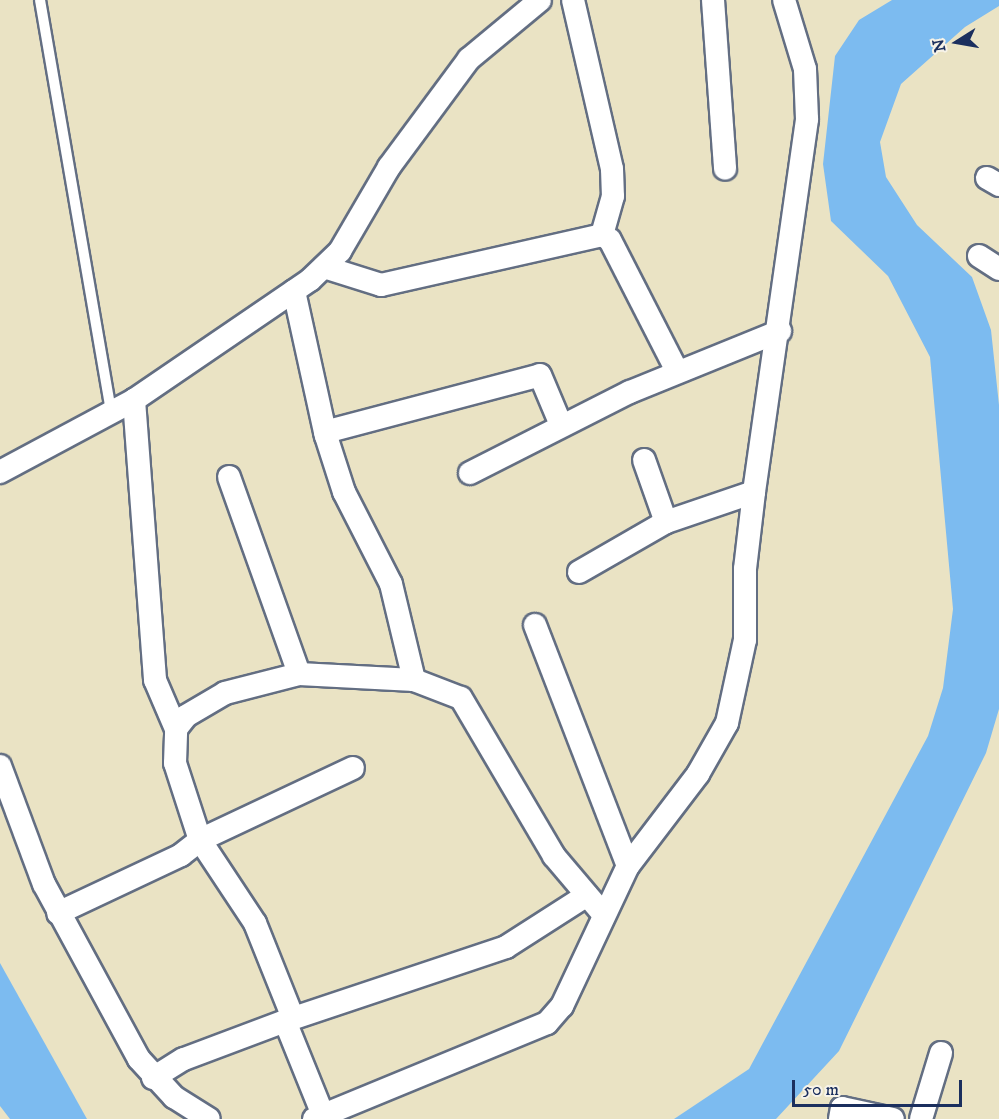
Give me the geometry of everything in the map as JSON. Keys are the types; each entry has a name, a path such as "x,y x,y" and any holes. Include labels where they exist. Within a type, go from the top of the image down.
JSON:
{"street":[{"path":"0,472 134,400 294,291 324,267 340,251 389,167 469,59 540,0"},
{"path":"573,0 612,169 613,196 602,235"},
{"path":"713,0 725,169"},
{"path":"134,400 155,680 176,729 174,763 200,840 255,923 289,1020 318,1117 547,1023 562,1006 628,866 698,774 727,723 745,640 745,569 754,492 780,331 809,93 784,0"},
{"path":"324,267 381,285 602,235 610,240 677,371"},
{"path":"979,256 999,269"},
{"path":"294,291 326,432 344,492 391,584 414,680"},
{"path":"470,473 561,425 677,371 780,331"},
{"path":"326,432 540,375 561,425"},
{"path":"644,460 666,522"},
{"path":"230,477 299,674"},
{"path":"579,572 666,522 754,492"},
{"path":"535,625 628,866"},
{"path":"176,729 186,716 225,693 299,674 414,680 460,698 554,856 604,915"},
{"path":"0,766 58,913 153,1078 209,1119"},
{"path":"58,913 181,855 200,840 353,768"},
{"path":"153,1078 184,1059 289,1020 506,947 587,895"},
{"path":"921,1119 941,1053"},
{"path":"840,1119 842,1108 893,1119"}],"lane":[{"path":"40,0 111,413"}],"water":[{"path":"892,0 999,0 999,6 965,27 901,84 880,142 886,177 917,225 972,277 991,330 999,405 999,709 986,753 839,1051 776,1119 674,1119 749,1069 928,736 943,688 953,609 930,357 888,276 831,221 823,164 835,56 859,20"},
{"path":"0,963 87,1119 10,1119 0,1106"}]}
